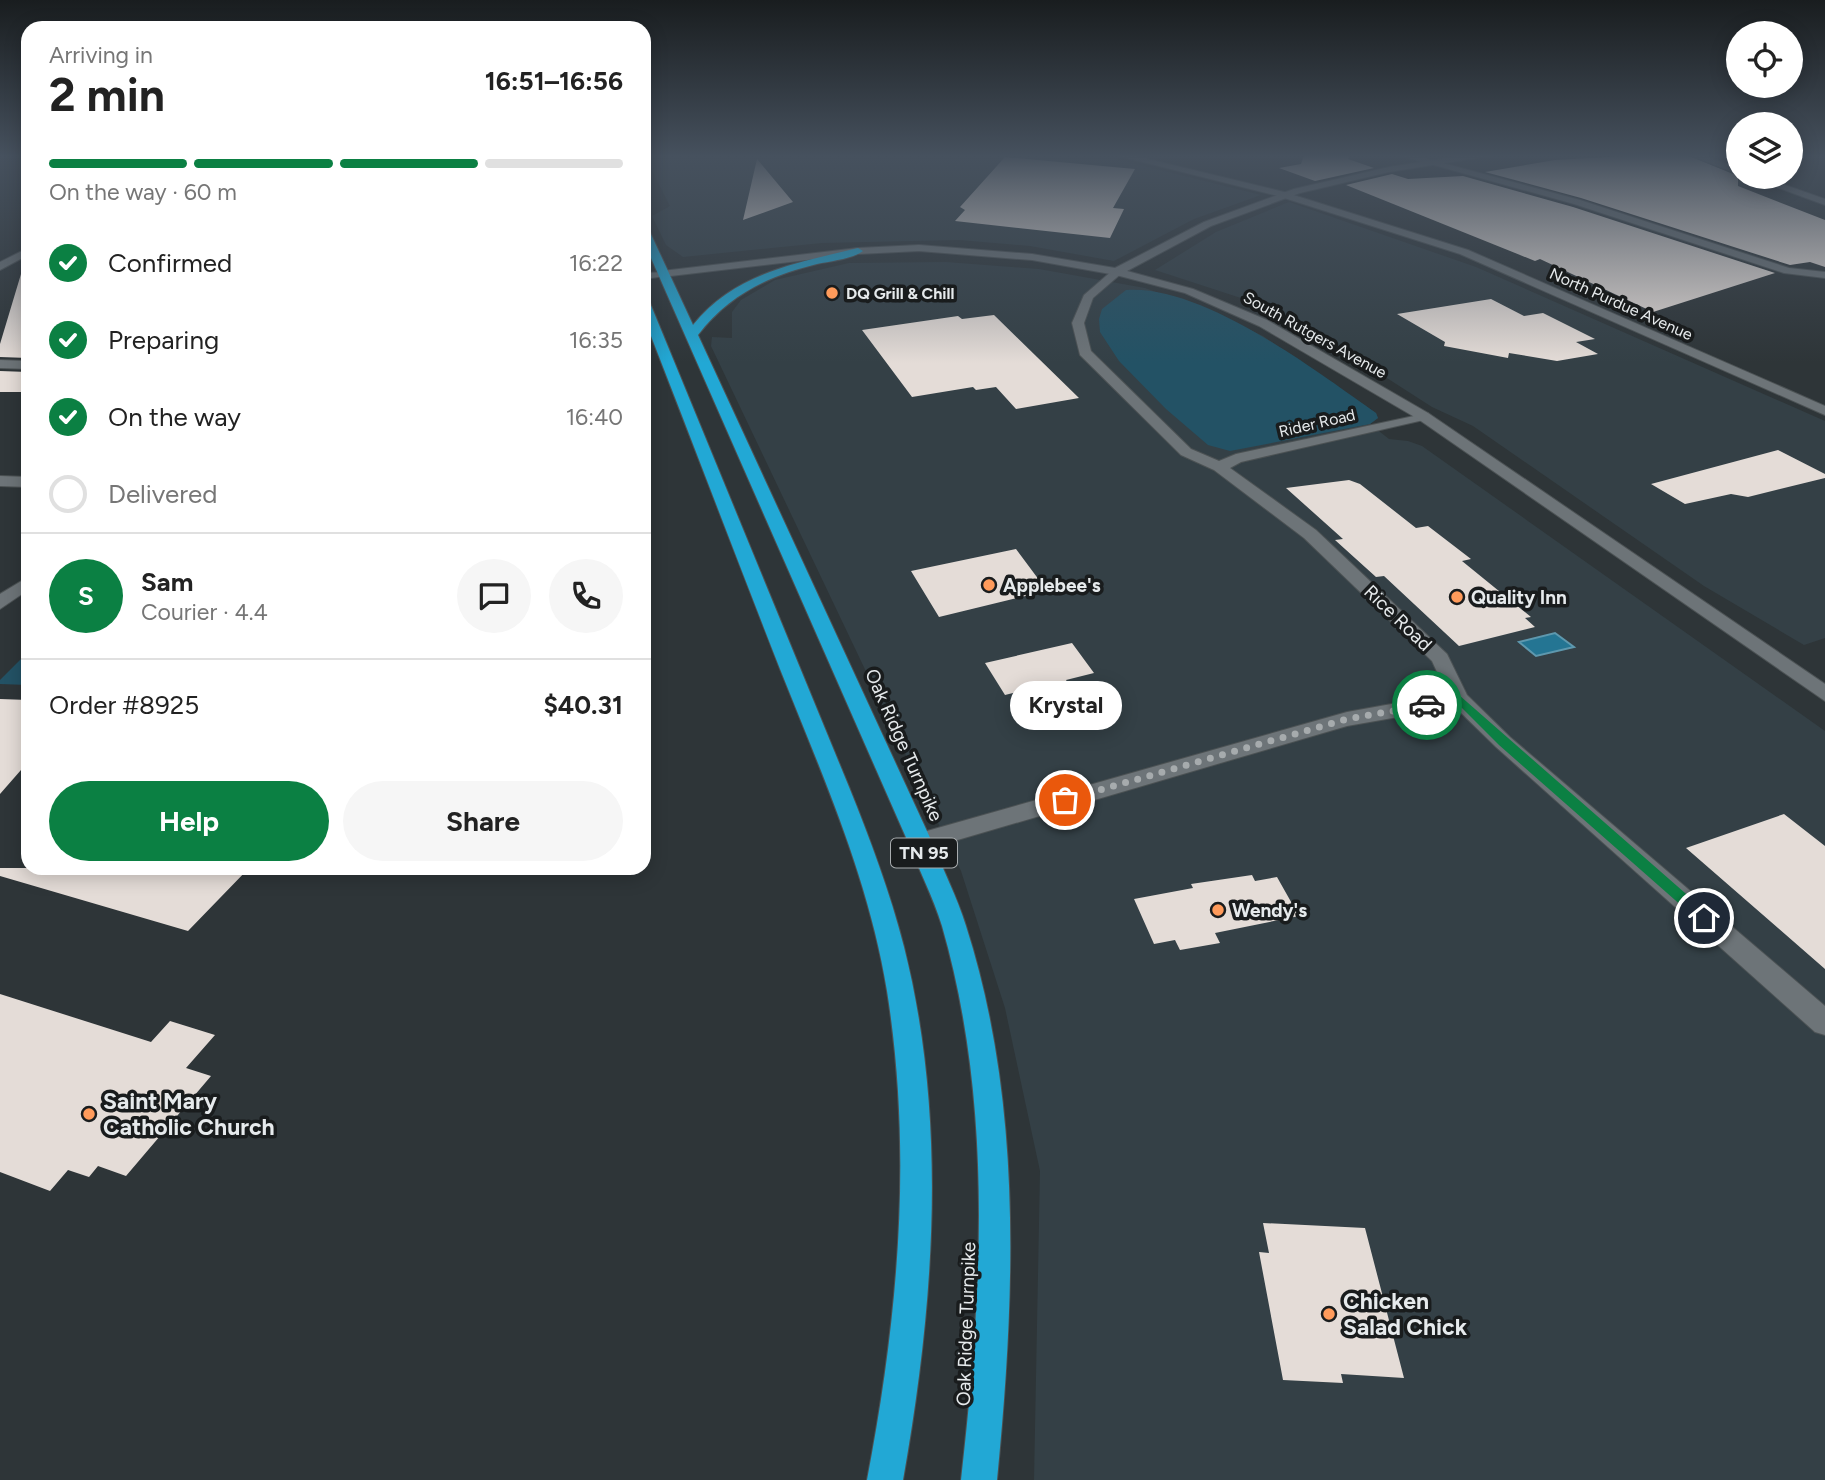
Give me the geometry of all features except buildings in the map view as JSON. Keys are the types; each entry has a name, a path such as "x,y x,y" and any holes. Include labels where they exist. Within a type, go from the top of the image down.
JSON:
{"highway":[{"path":"691,335 707,312 755,280 858,251"},
{"name":"Oak Ridge Turnpike","path":"653,275 691,335 920,842 954,926 986,1090 996,1276 989,1394 979,1480"},
{"name":"TN 95","path":"651,320 829,764 885,922 900,987 910,1058 916,1138 915,1237 908,1336 885,1480"}],"street":[{"name":"Rice Road","path":"1205,224 1117,272 1088,297 1078,323 1085,352 1186,452 1219,467 1310,534 1440,658 1459,699 1503,742 1825,1024"},
{"name":"North Purdue Avenue","path":"1374,224 1464,253 1825,411"},
{"path":"1644,224 1788,271 1825,275"},
{"name":"South Rutgers Avenue","path":"653,275 858,251 919,248 1032,257 1117,272 1189,291 1263,323 1423,416 1825,694"},
{"path":"0,267 21,255"},
{"path":"0,364 21,365"},
{"name":"Rider Road","path":"1219,467 1236,459 1423,416"},
{"path":"0,481 21,482"},
{"path":"0,603 21,587"},
{"path":"920,842 1347,719 1459,699"}],"shaded area":[{"path":"656,224 1184,224 1114,261 1030,246 959,240 822,243 683,257 666,245"},
{"path":"1235,224 1352,224 1476,267 1825,421 1825,638 1804,645 1704,586 1473,426 1432,407 1323,337 1247,300 1155,270 1216,232"},
{"path":"946,262 1039,269 1145,288 1214,313 1263,336 1376,413 1378,418 1370,424 1389,439 1422,446 1825,731 1825,1480 1034,1480 1040,1171 1005,1008 961,871 711,346 712,337 732,338 732,312 741,300 775,280 849,263"},
{"path":"1126,290 1156,292 1189,301 1222,315 1257,333 1322,375 1376,413 1378,418 1370,424 1230,451 1208,445 1166,409 1119,361 1100,332 1099,319 1102,309"},
{"path":"1555,633 1574,647 1536,656 1519,642"},
{"path":"21,659 21,685 0,684 0,680"}],"way so far":[{"path":"1065,800 1347,719 1427,705"}],"place":[{"name":"DQ Grill & Chill","path":"832,293"},
{"name":"Applebee's","path":"989,585"},
{"name":"Quality Inn","path":"1457,597"},
{"name":"Krystal","path":"1065,800"},
{"name":"Wendy's","path":"1218,910"},
{"name":"Saint Mary Catholic Church","path":"89,1114"},
{"name":"Chicken Salad Chick","path":"1329,1314"}],"route":[{"path":"1427,705 1459,699 1503,742 1704,918"}]}
